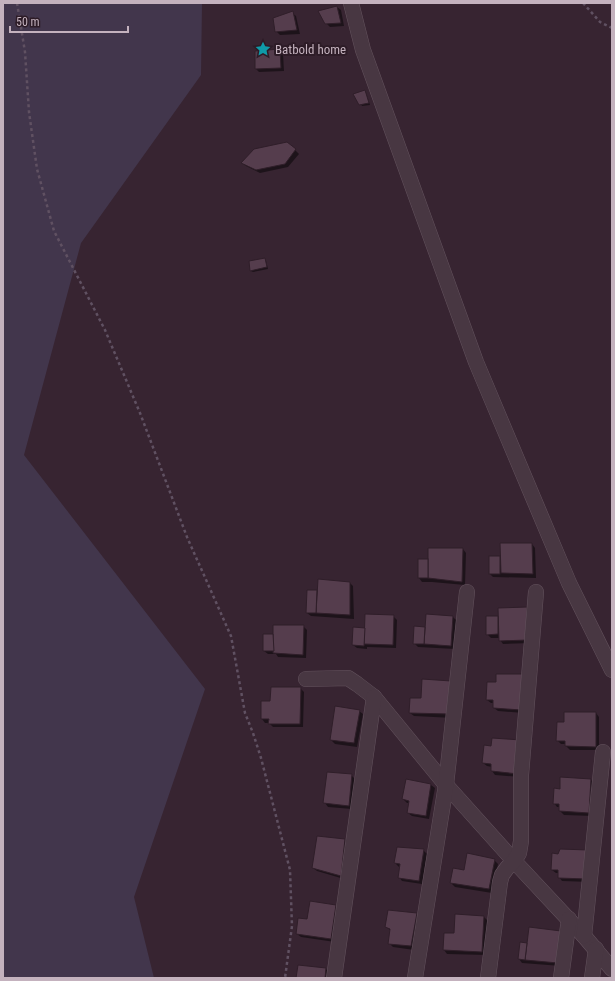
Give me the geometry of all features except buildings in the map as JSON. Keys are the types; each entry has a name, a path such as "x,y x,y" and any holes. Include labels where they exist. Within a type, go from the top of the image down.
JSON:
{"street":[{"path":"351,3 363,50 476,362 569,583 612,670"},
{"path":"416,978 446,785 466,592"},
{"path":"488,978 500,882 502,875 519,853 521,841 522,775 536,592"},
{"path":"306,679 348,678 374,697 446,785 514,861 569,919 612,969"},
{"path":"334,978 374,697"},
{"path":"584,936 603,752"},
{"path":"561,978 569,919"},
{"path":"592,978 596,949"}],"path":[{"path":"17,3 25,52 29,112 37,169 54,231 105,330 140,413 187,537 231,636 245,713 261,758 290,870 292,926 285,978"},
{"path":"583,3 600,22 612,28"}],"shaded area":[{"path":"3,3 202,3 201,75 81,243 24,455 205,689 134,897 154,978 3,978"}],"place":[{"name":"Batbold home","path":"263,49"}]}
